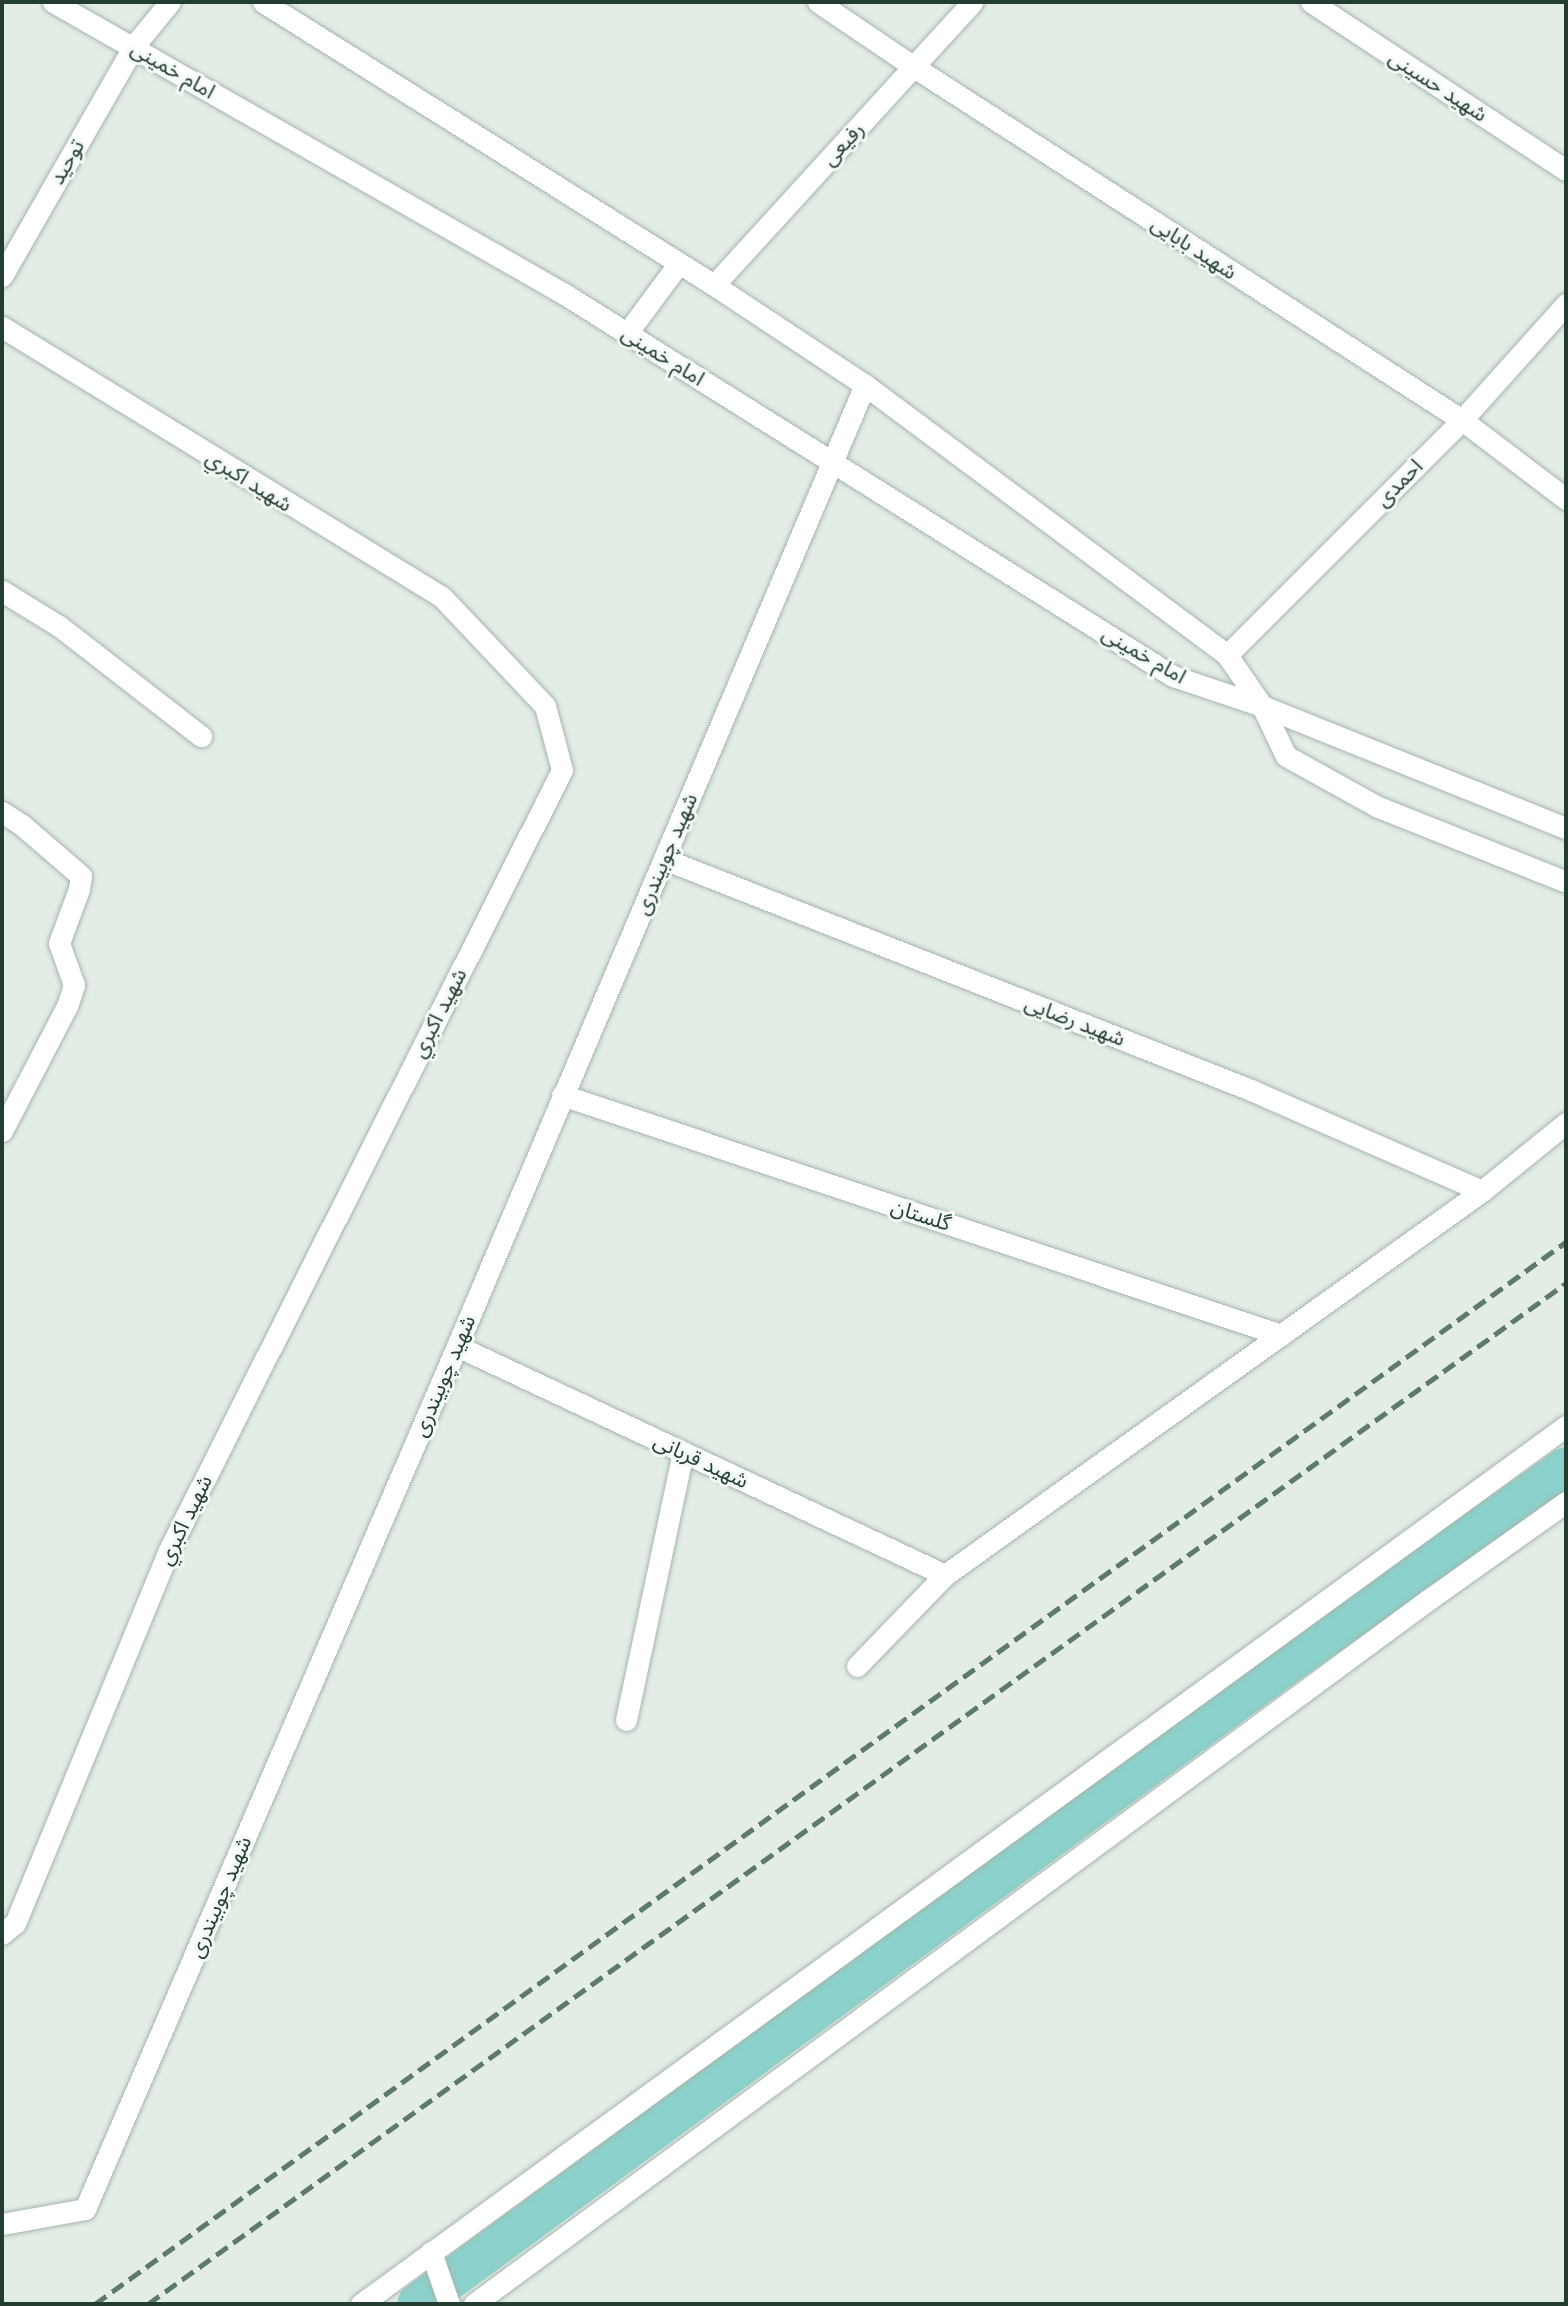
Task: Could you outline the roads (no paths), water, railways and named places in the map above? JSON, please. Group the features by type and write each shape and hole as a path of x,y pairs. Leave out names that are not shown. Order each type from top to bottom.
{"street":[{"name":"امام خمینی","path":"53,2 566,295 1172,676 1262,706"},
{"name":"توحید","path":"2,276 133,47 170,2"},
{"name":"امام خمینی","path":"263,2 679,262 864,385 1227,655 1262,706"},
{"name":"شهید بابایی","path":"818,2 914,67 1462,420 1566,499"},
{"name":"رفیعی","path":"714,285 972,2"},
{"name":"شهید حسینی","path":"1311,2 1566,170"},
{"path":"627,333 679,262"},
{"name":"احمدی","path":"1227,655 1462,420 1566,304"},
{"name":"شهيد اکبري","path":"2,327 442,597 545,706 562,770 169,1549 8,1928"},
{"name":"شهید چوبیندری","path":"2,2224 85,2209 457,1346 864,385"},
{"path":"2,591 59,626 201,736"},
{"path":"1262,706 1566,828"},
{"path":"1262,706 1286,756 1378,807 1566,882"},
{"path":"2,812 72,866 81,876 79,889 59,943 74,985 67,1006 2,1131"},
{"name":"شهید رضایی","path":"664,859 1251,1090 1482,1191"},
{"name":"گلستان","path":"562,1096 1281,1335"},
{"path":"857,1666 945,1575 1482,1191 1566,1123"},
{"name":"شهید قربانی","path":"457,1346 945,1575"},
{"path":"361,2304 1566,1426"},
{"path":"626,1720 683,1452"},
{"path":"474,2304 1428,1600 1566,1502"},
{"path":"431,2254 449,2304"}],"waterway":[{"path":"417,2304 1290,1662 1566,1467"}],"railway":[{"path":"95,2304 1566,1242"},
{"path":"148,2304 1566,1283"}]}
